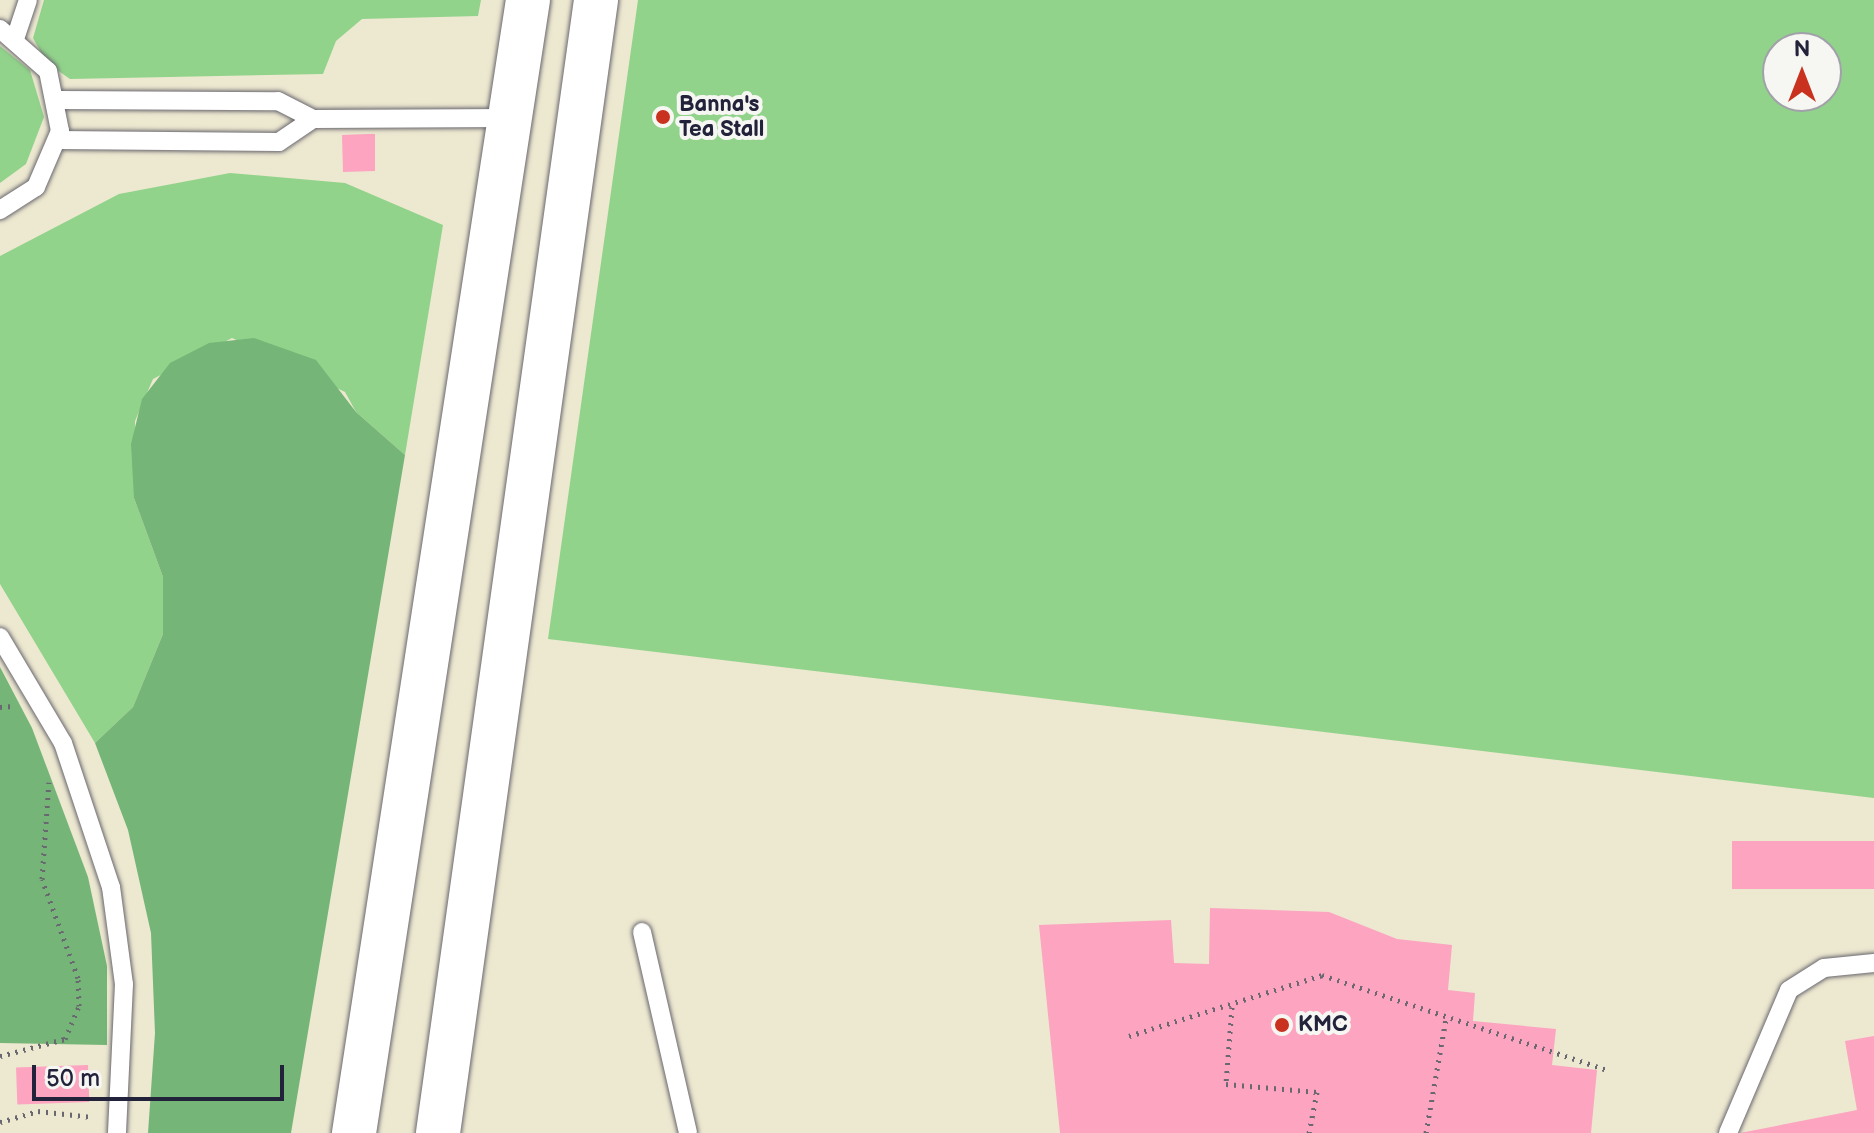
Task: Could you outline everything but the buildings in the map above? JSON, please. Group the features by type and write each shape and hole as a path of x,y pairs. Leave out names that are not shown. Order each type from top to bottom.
{"street":[{"path":"354,1133 528,0"},
{"path":"438,1133 576,122 596,0"},
{"path":"511,118 576,122"}],"lane":[{"path":"0,210 36,187 58,140 59,100 48,71 8,34 28,0"},
{"path":"59,100 278,101 313,119 511,118"},
{"path":"58,140 279,142 313,119"},
{"path":"0,637 63,743 99,838 120,937 125,1032 118,1131"},
{"path":"642,932 688,1133"},
{"path":"1728,1133 1789,990 1824,968 1874,963"}],"path":[{"path":"0,1056 65,1039 79,1006 41,857 42,813 63,743"},
{"path":"1129,1036 1232,1007 1322,975 1608,1070"},
{"path":"1232,1007 1226,1084 1317,1092 1309,1133"},
{"path":"1426,1133 1446,1018"},
{"path":"0,1122 59,1110 118,1131"}],"green space":[{"path":"44,0 481,0 478,16 362,19 336,41 323,74 70,79 47,63 33,38"},
{"path":"638,0 1874,0 1874,798 548,639"},
{"path":"0,46 30,70 44,117 26,164 0,183"},
{"path":"230,173 345,183 443,225 405,455 356,412 345,392 232,338 153,379 135,421 134,498 163,577 163,634 133,707 95,743 0,584 0,256 119,194"},
{"path":"254,338 316,360 356,412 405,455 291,1133 148,1133 155,1033 151,933 128,830 95,743 133,707 163,634 163,577 134,498 131,444 142,399 170,363 209,343"},
{"path":"0,667 32,728 88,877 107,966 107,1045 0,1043"}],"place":[{"name":"Banna's Tea Stall","path":"663,117"},
{"name":"KMC","path":"1282,1025"}]}
